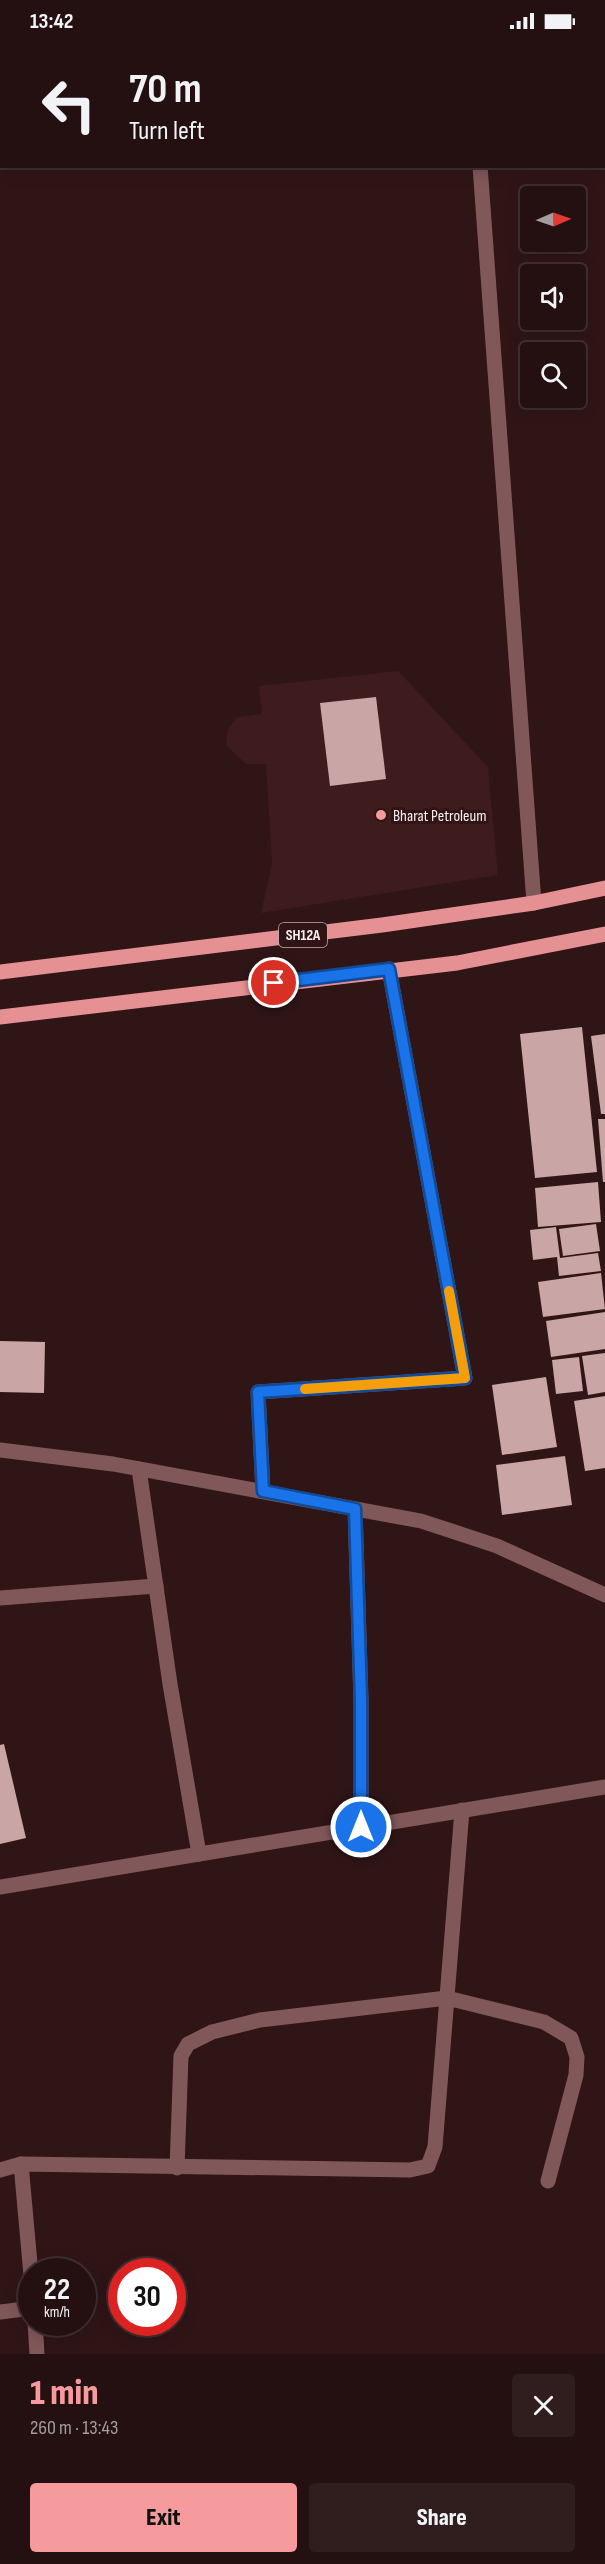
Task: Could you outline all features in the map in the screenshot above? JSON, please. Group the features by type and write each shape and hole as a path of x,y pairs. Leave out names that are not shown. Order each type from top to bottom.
{"main road":[{"name":"SH12A","path":"0,972 162,954 534,903 605,888"},
{"path":"0,1017 389,969 457,963 605,934"},
{"path":"0,1023 20,1015"}],"street":[{"path":"480,168 534,903"},
{"path":"263,1491 258,1392 465,1378 389,969"},
{"path":"0,1450 139,1469 421,1521 497,1546 605,1595"},
{"path":"139,1469 170,1684 199,1854"},
{"path":"355,1509 361,1700 361,1827"},
{"path":"0,1598 156,1586"},
{"path":"0,1887 605,1787"},
{"path":"0,2170 21,2164 410,2170 428,2166 435,2147 462,1810"},
{"path":"177,2168 178,2079 181,2056 188,2044 212,2032 260,2020 447,1998 544,2022 571,2038 577,2056 576,2074 548,2181"},
{"path":"21,2164 29,2258"},
{"path":"0,2312 18,2310"},
{"path":"36,2336 38,2354"}],"shaded area":[{"name":"Bharat Petroleum","path":"398,671 488,767 498,875 261,913 272,864 266,764 246,764 226,745 228,729 237,717 262,714 259,686"}],"building":[{"path":"376,697 386,779 330,786 320,703"},
{"path":"582,1027 597,1172 535,1178 520,1034"},
{"path":"605,1034 605,1114 601,1114 591,1036"},
{"path":"598,1119 605,1119 605,1182 603,1182"},
{"path":"598,1182 601,1222 538,1227 535,1188"},
{"path":"596,1224 600,1251 563,1256 559,1229"},
{"path":"556,1227 560,1258 598,1253 601,1271 559,1276 557,1257 533,1260 530,1230"},
{"path":"601,1273 605,1309 543,1317 538,1282"},
{"path":"605,1312 605,1349 551,1357 546,1321"},
{"path":"0,1341 45,1342 44,1393 0,1392"},
{"path":"605,1353 605,1392 588,1395 582,1356"},
{"path":"579,1357 583,1391 556,1394 552,1360"},
{"path":"546,1377 557,1447 502,1455 492,1385"},
{"path":"605,1396 605,1468 585,1471 574,1401"},
{"path":"565,1456 572,1505 502,1515 496,1465"},
{"path":"4,1744 26,1838 0,1844 0,1745"}],"slow traffic":[{"path":"305,1389 465,1378 449,1291"}],"place":[{"name":"Bharat Petroleum","path":"381,815"}],"route":[{"path":"274,983 389,969 465,1378 258,1392 263,1491 355,1509 361,1700 361,1827"}]}
